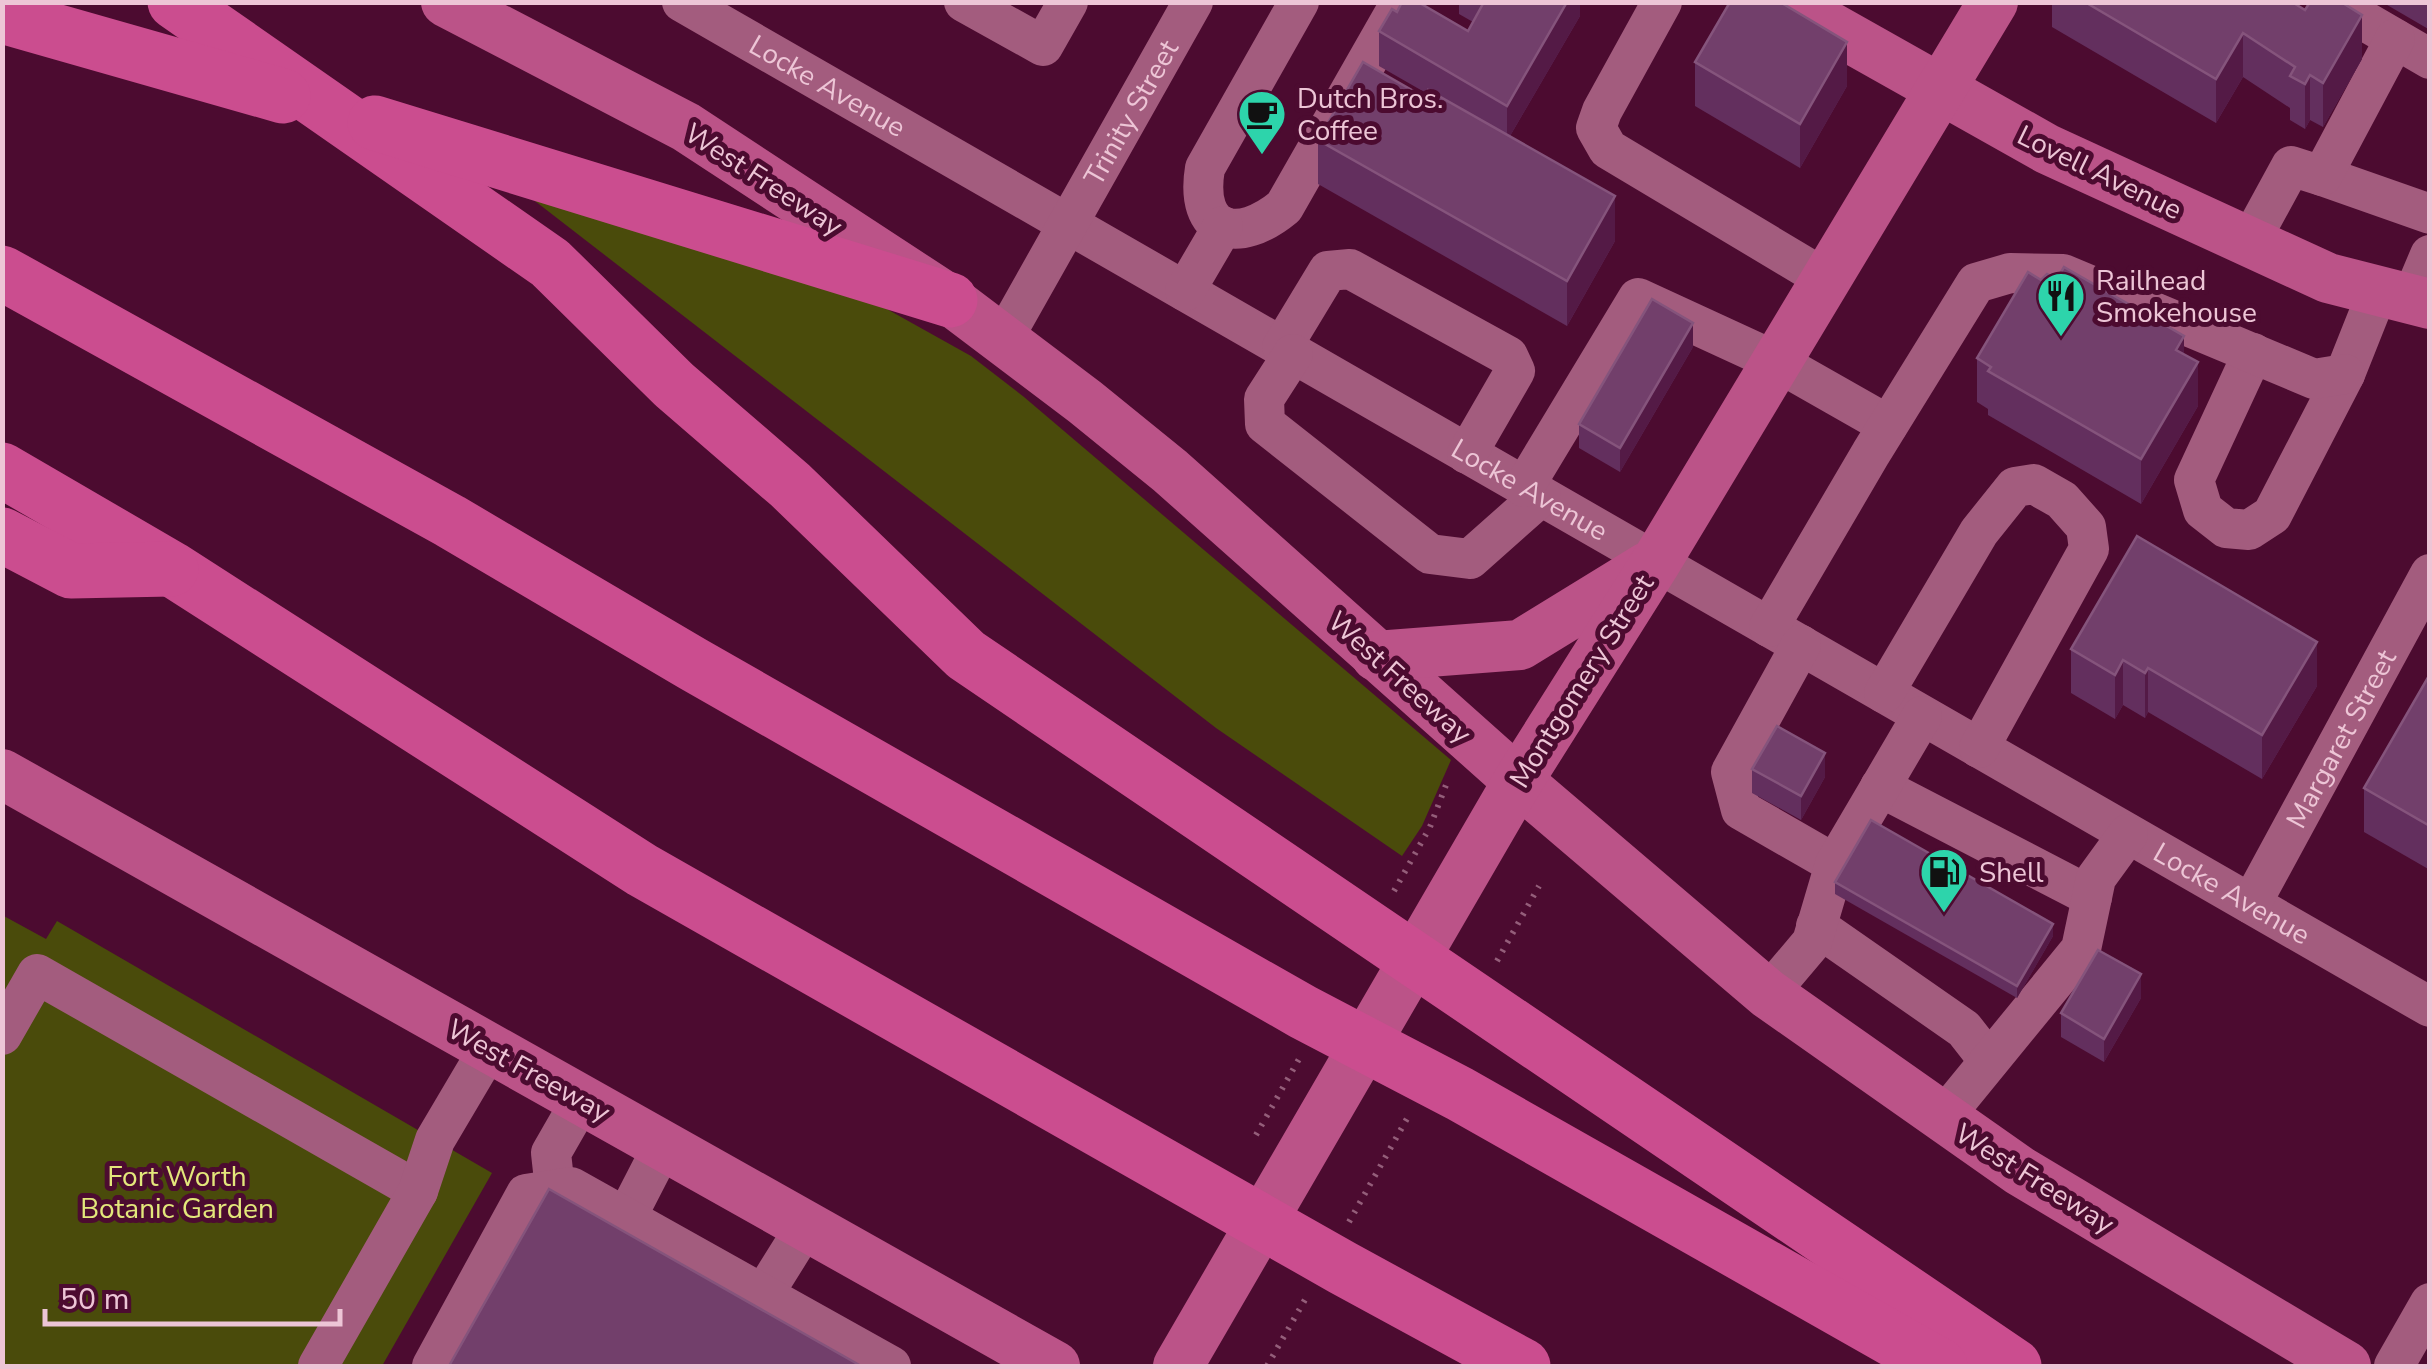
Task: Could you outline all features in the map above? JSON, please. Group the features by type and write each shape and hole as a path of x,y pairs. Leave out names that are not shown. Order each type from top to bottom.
{"highway":[{"path":"175,2 550,263 674,386 790,485 966,655 2014,1366"},
{"path":"2,16 114,45 522,167 950,300"},
{"path":"2,273 450,521 727,684 1286,1002 1460,1094 1940,1366"},
{"path":"2,470 172,569 642,870 1523,1366"},
{"path":"2,535 71,571 172,569"}],"main road":[{"name":"West Freeway","path":"446,2 686,128 950,300 1170,472 1518,781 1768,994 2020,1171 2346,1366"},
{"name":"Montgomery Street","path":"1182,1359 1518,781 1656,562 1994,2"},
{"name":"Lovell Avenue","path":"1815,10 1942,90 2048,149 2249,243 2328,278 2412,287"},
{"path":"1376,656 1520,644 1656,562"},
{"name":"West Freeway","path":"2,774 1055,1366"}],"street":[{"name":"Locke Avenue","path":"682,2 2430,1007"},
{"path":"964,2 1043,46 1068,2"},
{"path":"1300,2 1205,168 1201,193 1208,214 1222,226 1244,231 1266,222 1284,207 1401,2"},
{"path":"1662,2 1602,111 1596,128 1608,149 1827,280"},
{"path":"2332,2 2430,58"},
{"name":"Trinity Street","path":"1002,338 1190,4"},
{"path":"2322,176 2395,38"},
{"path":"2249,243 2291,166 2430,214"},
{"path":"1185,291 1222,226"},
{"path":"1467,454 1515,370 1508,356 1350,269 1328,271 1264,398 1265,424 1430,554 1470,559 1533,492 1638,298 1777,362 1888,426"},
{"path":"1834,864 1740,810 1730,772 1785,636 1888,426 1976,283 2010,273 2063,274 2314,379 2346,374"},
{"path":"2253,354 2194,480 2202,510 2226,528 2249,530 2272,515 2346,374 2412,287"},
{"path":"1884,693 1979,532 2015,487 2034,484 2062,500 2086,526 2089,550 1980,748"},
{"name":"Margaret Street","path":"2251,904 2430,574"},
{"path":"1768,994 1812,942 1834,864 1922,716"},
{"path":"1880,787 2092,897"},
{"path":"1942,1118 2081,949 2096,878 2128,834"},
{"path":"1816,926 1964,1029 1989,1060"},
{"path":"8,1013 38,974 418,1191"},
{"path":"318,1366 418,1191 436,1140 490,1047"},
{"path":"556,1190 551,1153 582,1099"},
{"path":"626,1218 664,1146"},
{"path":"432,1366 526,1194 571,1187 891,1366"},
{"path":"763,1295 806,1226"},
{"path":"2394,1366 2430,1303"}],"path":[{"path":"1391,896 1430,827 1446,785"},
{"path":"1490,974 1539,886"},
{"path":"1254,1139 1303,1052"},
{"path":"1344,1230 1412,1110"},
{"path":"1267,1366 1315,1281"}],"green space":[{"path":"522,191 885,308 971,356 1451,760 1422,826 1402,856 1216,728"},
{"name":"Fort Worth Botanic Garden","path":"2,915 46,939 57,921 492,1173 382,1366 3,1366"}],"building":[{"path":"1402,2 1418,2 1468,31 1484,2 1567,2 1507,106 1379,31 1392,9 1397,12"},
{"path":"1730,2 1780,2 1847,42 1800,124 1695,62"},
{"path":"2085,2 2292,2 2305,10 2310,2 2341,2 2362,15 2323,83 2310,75 2305,84 2290,76 2295,67 2243,33 2216,79"},
{"path":"1363,62 1424,97 1428,90 1615,196 1567,281 1318,140"},
{"path":"2064,267 2184,336 2176,350 2198,362 2141,459 1988,371 1991,367 1977,358 2028,272 2041,280 2047,274 2057,279"},
{"path":"1652,299 1693,323 1620,448 1579,424"},
{"path":"2137,536 2317,642 2262,735 2148,668 2145,673 2123,660 2115,675 2071,649"},
{"path":"2430,674 2430,826 2364,788"},
{"path":"1777,726 1825,753 1801,796 1752,769"},
{"name":"Shell","path":"1871,820 2053,924 2017,986 1835,882"},
{"path":"2098,950 2141,974 2104,1039 2061,1013"},
{"path":"549,1189 861,1366 449,1366"}],"place":[{"name":"Dutch Bros. Coffee","path":"1262,156"},
{"name":"Railhead Smokehouse","path":"2061,338"},
{"name":"Shell","path":"1944,914"}]}
